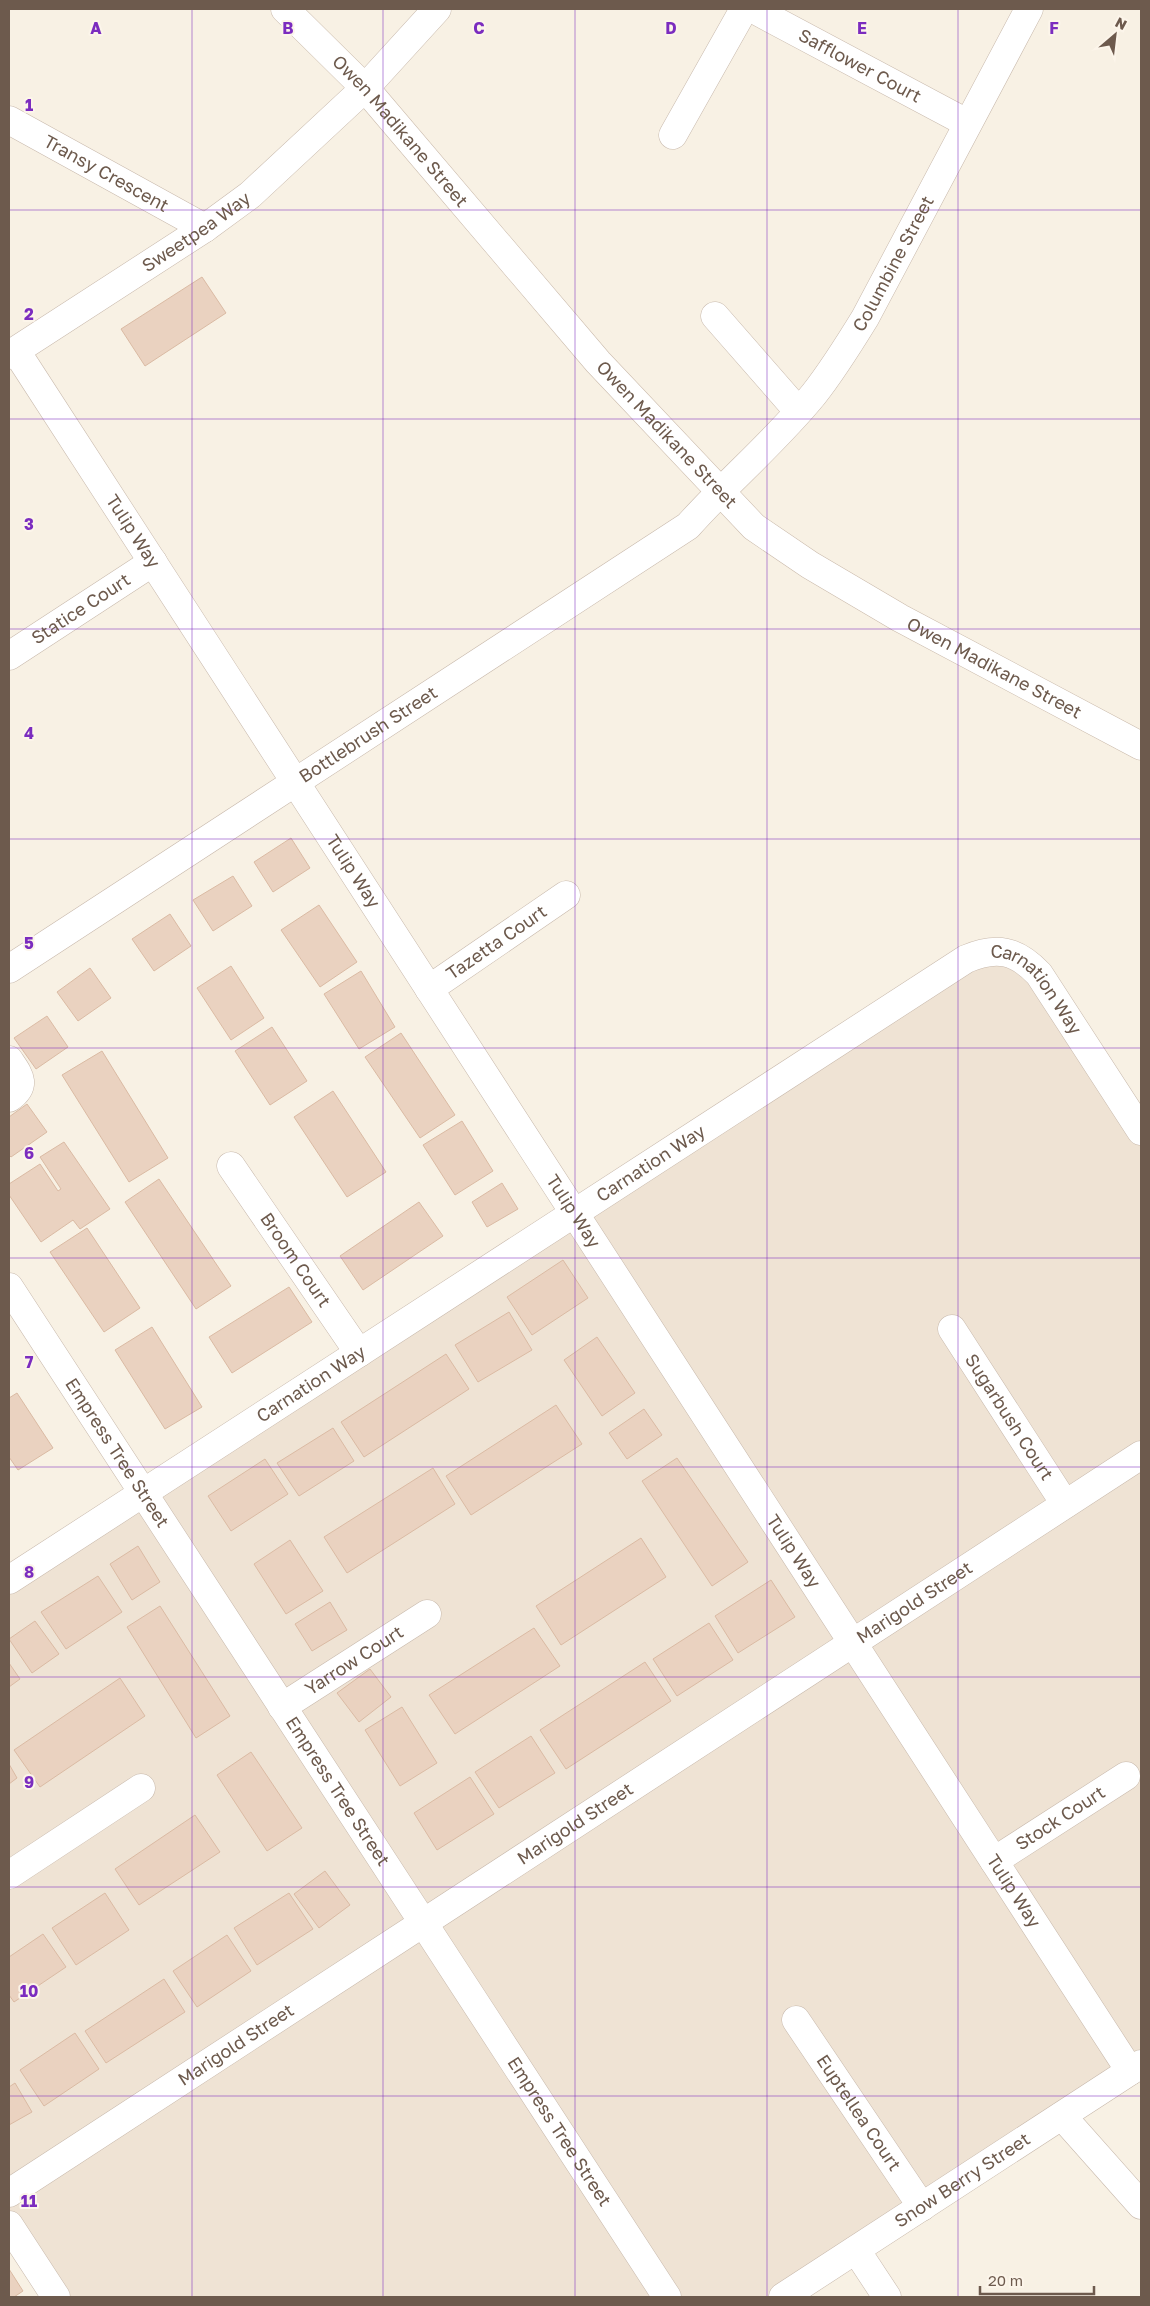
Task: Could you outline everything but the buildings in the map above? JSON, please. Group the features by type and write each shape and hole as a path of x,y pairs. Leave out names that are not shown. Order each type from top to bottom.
{"street":[{"name":"Owen Madikane Street","path":"285,9 365,88 598,362 754,526 810,565 900,618 1141,746"},
{"name":"Sweetpea Way","path":"12,353 205,228 250,195 365,88 437,9"},
{"path":"674,135 744,9"},
{"name":"Safflower Court","path":"752,9 967,124"},
{"name":"Columbine Street","path":"719,491 798,411 839,360 865,318 1030,9"},
{"name":"Transy Crescent","path":"9,120 205,228"},
{"path":"714,316 798,411"},
{"name":"Tulip Way","path":"12,353 153,562 994,1861 1136,2068"},
{"name":"Bottlebrush Street","path":"9,969 688,526 719,491"},
{"name":"Statice Court","path":"9,656 153,562"},
{"name":"Tazetta Court","path":"429,989 566,895"},
{"name":"Carnation Way","path":"9,1580 966,959 982,952 998,951 1014,954 1028,962 1039,974 1141,1131"},
{"path":"9,1060 20,1076 20,1084 18,1090 9,1098"},
{"name":"Broom Court","path":"231,1166 359,1353"},
{"name":"Empress Tree Street","path":"9,1287 667,2297"},
{"name":"Sugarbush Court","path":"952,1329 1065,1504"},
{"name":"Marigold Street","path":"9,2193 1141,1455"},
{"name":"Yarrow Court","path":"282,1707 427,1614"},
{"name":"Stock Court","path":"994,1861 1126,1776"},
{"path":"9,1876 141,1788"},
{"name":"Euptellea Court","path":"796,2020 922,2207"},
{"name":"Snow Berry Street","path":"783,2297 1136,2068"},
{"path":"1062,2116 1141,2205"},
{"path":"9,2225 56,2297"},
{"path":"856,2250 887,2297"}],"shaded area":[{"path":"1004,950 1141,1128 1141,2068 788,2297 54,2297 9,2228 9,1578"}]}
